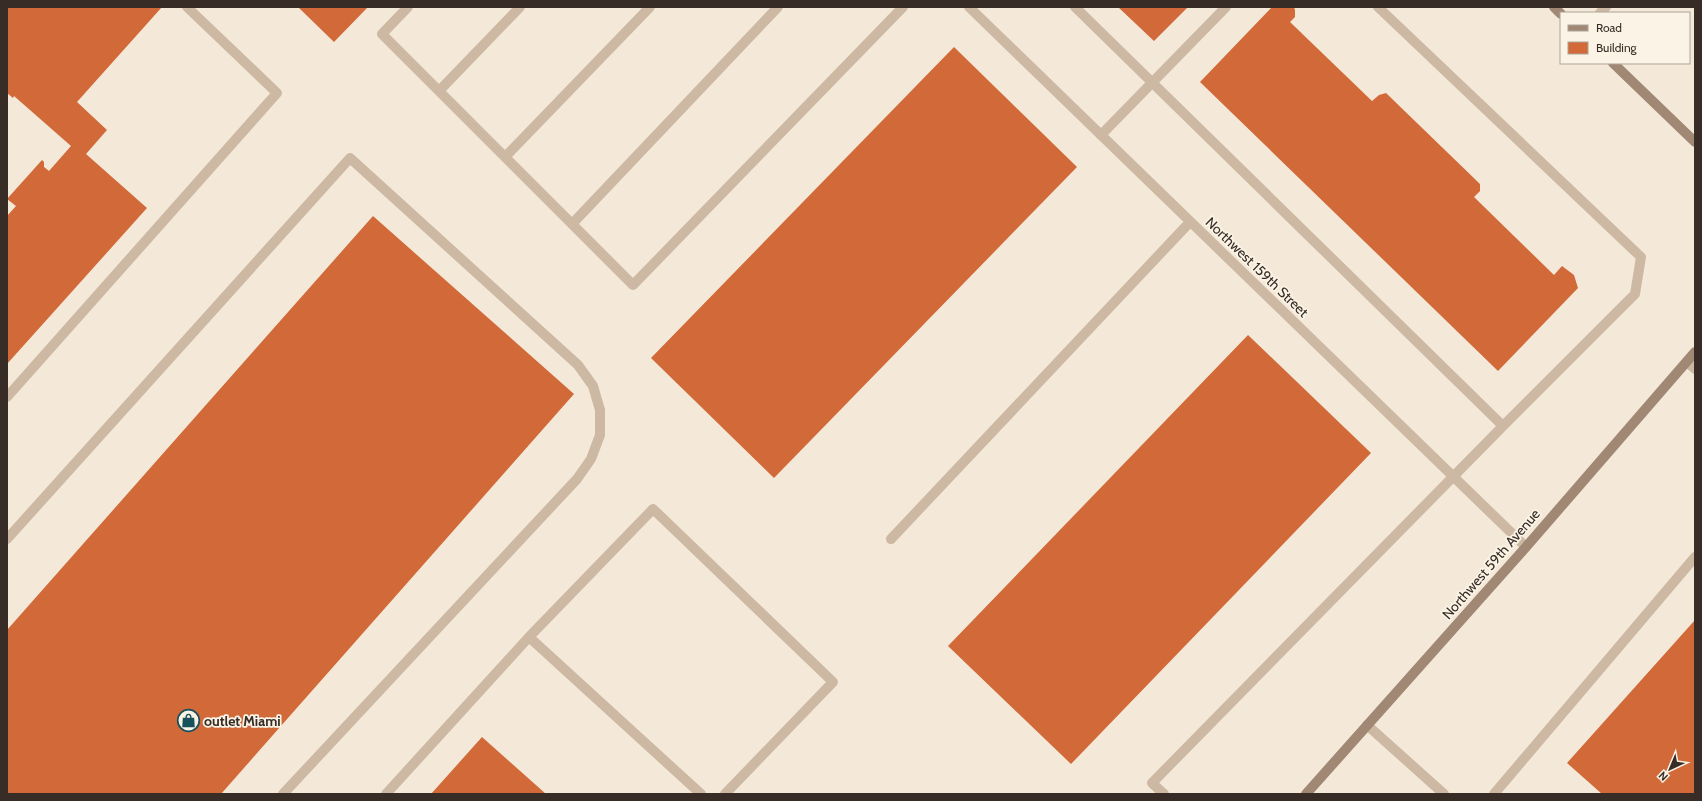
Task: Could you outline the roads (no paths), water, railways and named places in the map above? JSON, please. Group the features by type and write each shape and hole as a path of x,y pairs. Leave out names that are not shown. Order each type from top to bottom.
{"street":[{"path":"7,397 277,93 187,7"},
{"path":"408,7 382,34 633,285 903,7"},
{"path":"439,91 520,7"},
{"path":"505,157 650,7"},
{"path":"572,224 778,7"},
{"name":"Northwest 159th Street","path":"969,7 1526,547"},
{"path":"1075,7 1503,426"},
{"path":"1101,135 1226,7"},
{"path":"1164,794 1152,783 1453,476 1635,294 1641,258 1378,7"},
{"path":"1614,64 1695,142"},
{"path":"7,539 350,158 578,365 593,386 600,410 600,435 592,459 577,479 283,794"},
{"path":"891,539 1190,222"},
{"name":"Northwest 59th Avenue","path":"1306,794 1526,547 1695,352"},
{"path":"1687,362 1695,369"},
{"path":"386,794 529,637 653,509 833,682 725,794"},
{"path":"1494,794 1695,557"},
{"path":"529,637 701,794"},
{"path":"1368,725 1444,794"}],"place":[{"name":"outlet Miami","path":"188,721"}]}
